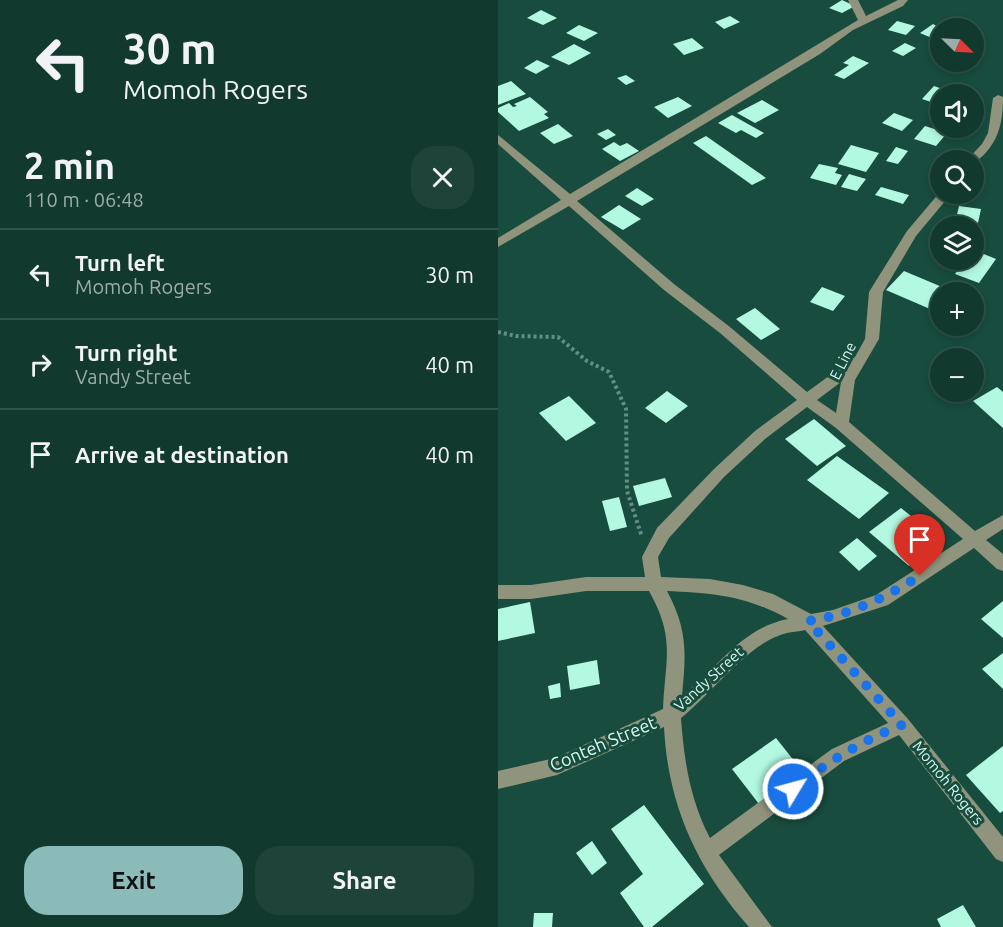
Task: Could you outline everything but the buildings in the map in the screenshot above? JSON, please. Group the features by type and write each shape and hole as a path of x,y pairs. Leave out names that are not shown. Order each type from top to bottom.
{"street":[{"path":"853,0 864,21"},
{"path":"498,243 864,21 900,4 903,0"},
{"path":"984,150 997,130 998,98"},
{"path":"498,138 567,200 792,389 841,424 977,539 1003,564"},
{"name":"E Line","path":"841,424 848,380 873,339 873,308 876,292 911,234 936,204"},
{"path":"762,927 733,896 705,853 681,789 673,749 672,714 677,661 676,633 654,584 650,557 663,533 719,473 760,435 860,360"},
{"name":"Vandy Street","path":"672,714 694,697 748,644 774,629 833,617 882,600 1003,521"},
{"name":"Momoh Rogers","path":"498,592 531,592 586,584 654,584 710,586 767,598 808,621 902,725 1003,852"},
{"name":"Conteh Street","path":"498,780 557,766 672,714"},
{"path":"705,853 838,755 873,736 902,725"}],"path":[{"path":"498,332 516,336 558,337 587,361 609,372 626,409 627,491 650,557"}],"route":[{"path":"793,789 838,755 873,736 902,725 808,621 833,617 882,600 920,576"}]}
